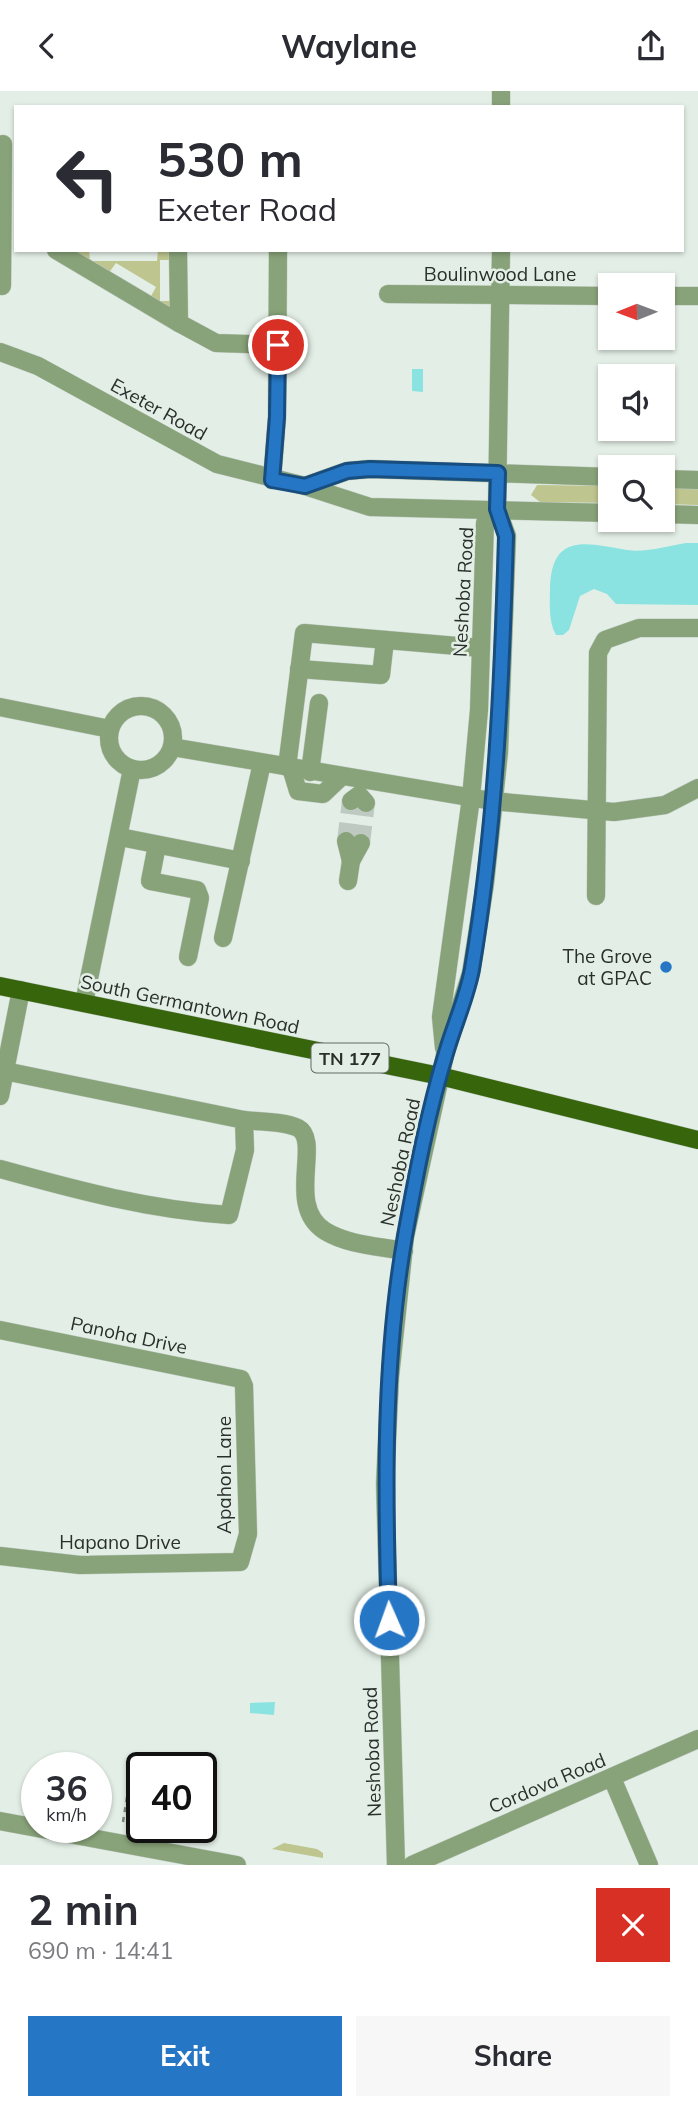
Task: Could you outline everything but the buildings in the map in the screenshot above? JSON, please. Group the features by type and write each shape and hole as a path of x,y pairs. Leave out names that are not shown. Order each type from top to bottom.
{"main road":[{"name":"South Germantown Road","path":"0,986 440,1076 698,1140"}],"street":[{"path":"2,286 9,240 6,144"},
{"path":"59,252 216,343 278,345"},
{"path":"178,252 179,323"},
{"path":"272,480 277,417 278,252"},
{"name":"Neshoba Road","path":"396,1865 385,1484 390,1377 404,1251 445,1055 471,973 485,884 499,752 506,536 497,509 501,252"},
{"name":"Boulinwood Lane","path":"388,294 598,296"},
{"path":"676,296 698,296"},
{"name":"Exeter Road","path":"0,352 38,366 217,464 272,480 305,486 370,507 598,513"},
{"name":"Exeter Road","path":"305,486 347,471 370,469 598,477"},
{"path":"675,479 698,480"},
{"name":"Neshoba Road","path":"445,1055 441,1017 471,798 481,648 485,523 497,509"},
{"path":"675,515 698,515"},
{"path":"596,896 598,653 604,640 639,628 698,628"},
{"path":"341,777 323,794 298,791 289,768 304,633 481,648"},
{"path":"299,669 381,675 385,640"},
{"path":"310,772 319,703"},
{"path":"137,706 146,706 165,716 171,726 172,747 161,764 142,771 132,769 123,765 111,749 110,729 120,713 137,706"},
{"path":"0,707 110,729"},
{"path":"172,747 341,777 360,795 471,798 628,811 665,805 698,788"},
{"path":"223,938 262,763"},
{"path":"84,1003 132,769"},
{"path":"120,837 240,861"},
{"path":"348,881 353,842"},
{"path":"157,845 150,881 197,890 200,898 188,957"},
{"path":"0,1096 2,1070 21,990"},
{"path":"2,1070 244,1120 297,1127 305,1135 308,1146 303,1185 306,1203 323,1230 349,1241 404,1251"},
{"path":"0,1169 104,1198 187,1212 229,1215 245,1150 244,1120"},
{"name":"Panoha Drive","path":"0,1330 241,1379 244,1386"},
{"name":"Apahon Lane","path":"240,1562 248,1534 244,1386"},
{"name":"Hapano Drive","path":"0,1556 80,1565 240,1562"},
{"name":"Cordova Road","path":"411,1865 698,1739"},
{"path":"612,1778 649,1865"},
{"path":"0,1821 237,1865"}],"path":[{"path":"123,1822 126,1804"}],"green space":[{"path":"89,252 90,261 157,261 158,252 173,252 172,260 160,260 160,301 171,301 171,308 150,298 156,287 116,263 108,274 74,253"},
{"path":"537,485 598,486 598,503 540,502 531,495"},
{"path":"675,487 698,488 698,505 675,504"},
{"path":"284,1843 317,1849 323,1853 323,1858 272,1849"}],"water":[{"path":"412,369 423,369 423,392 412,391"},
{"path":"698,543 698,605 616,604 607,594 594,589 580,596 569,630 563,635 556,635 551,618 550,587 552,569 557,557 565,549 586,544 641,551"},
{"path":"275,1702 274,1715 250,1713 250,1703"}],"tunnel":[{"path":"346,841 351,801"},
{"path":"361,843 366,803"}],"place":[{"name":"The Grove at GPAC","path":"666,967"}],"route":[{"path":"278,345 277,417 272,480 305,486 347,471 370,469 498,473 497,509 506,536 499,752 485,884 471,973 445,1055 405,1237 397,1310 390,1377 385,1484 389,1620"}]}
